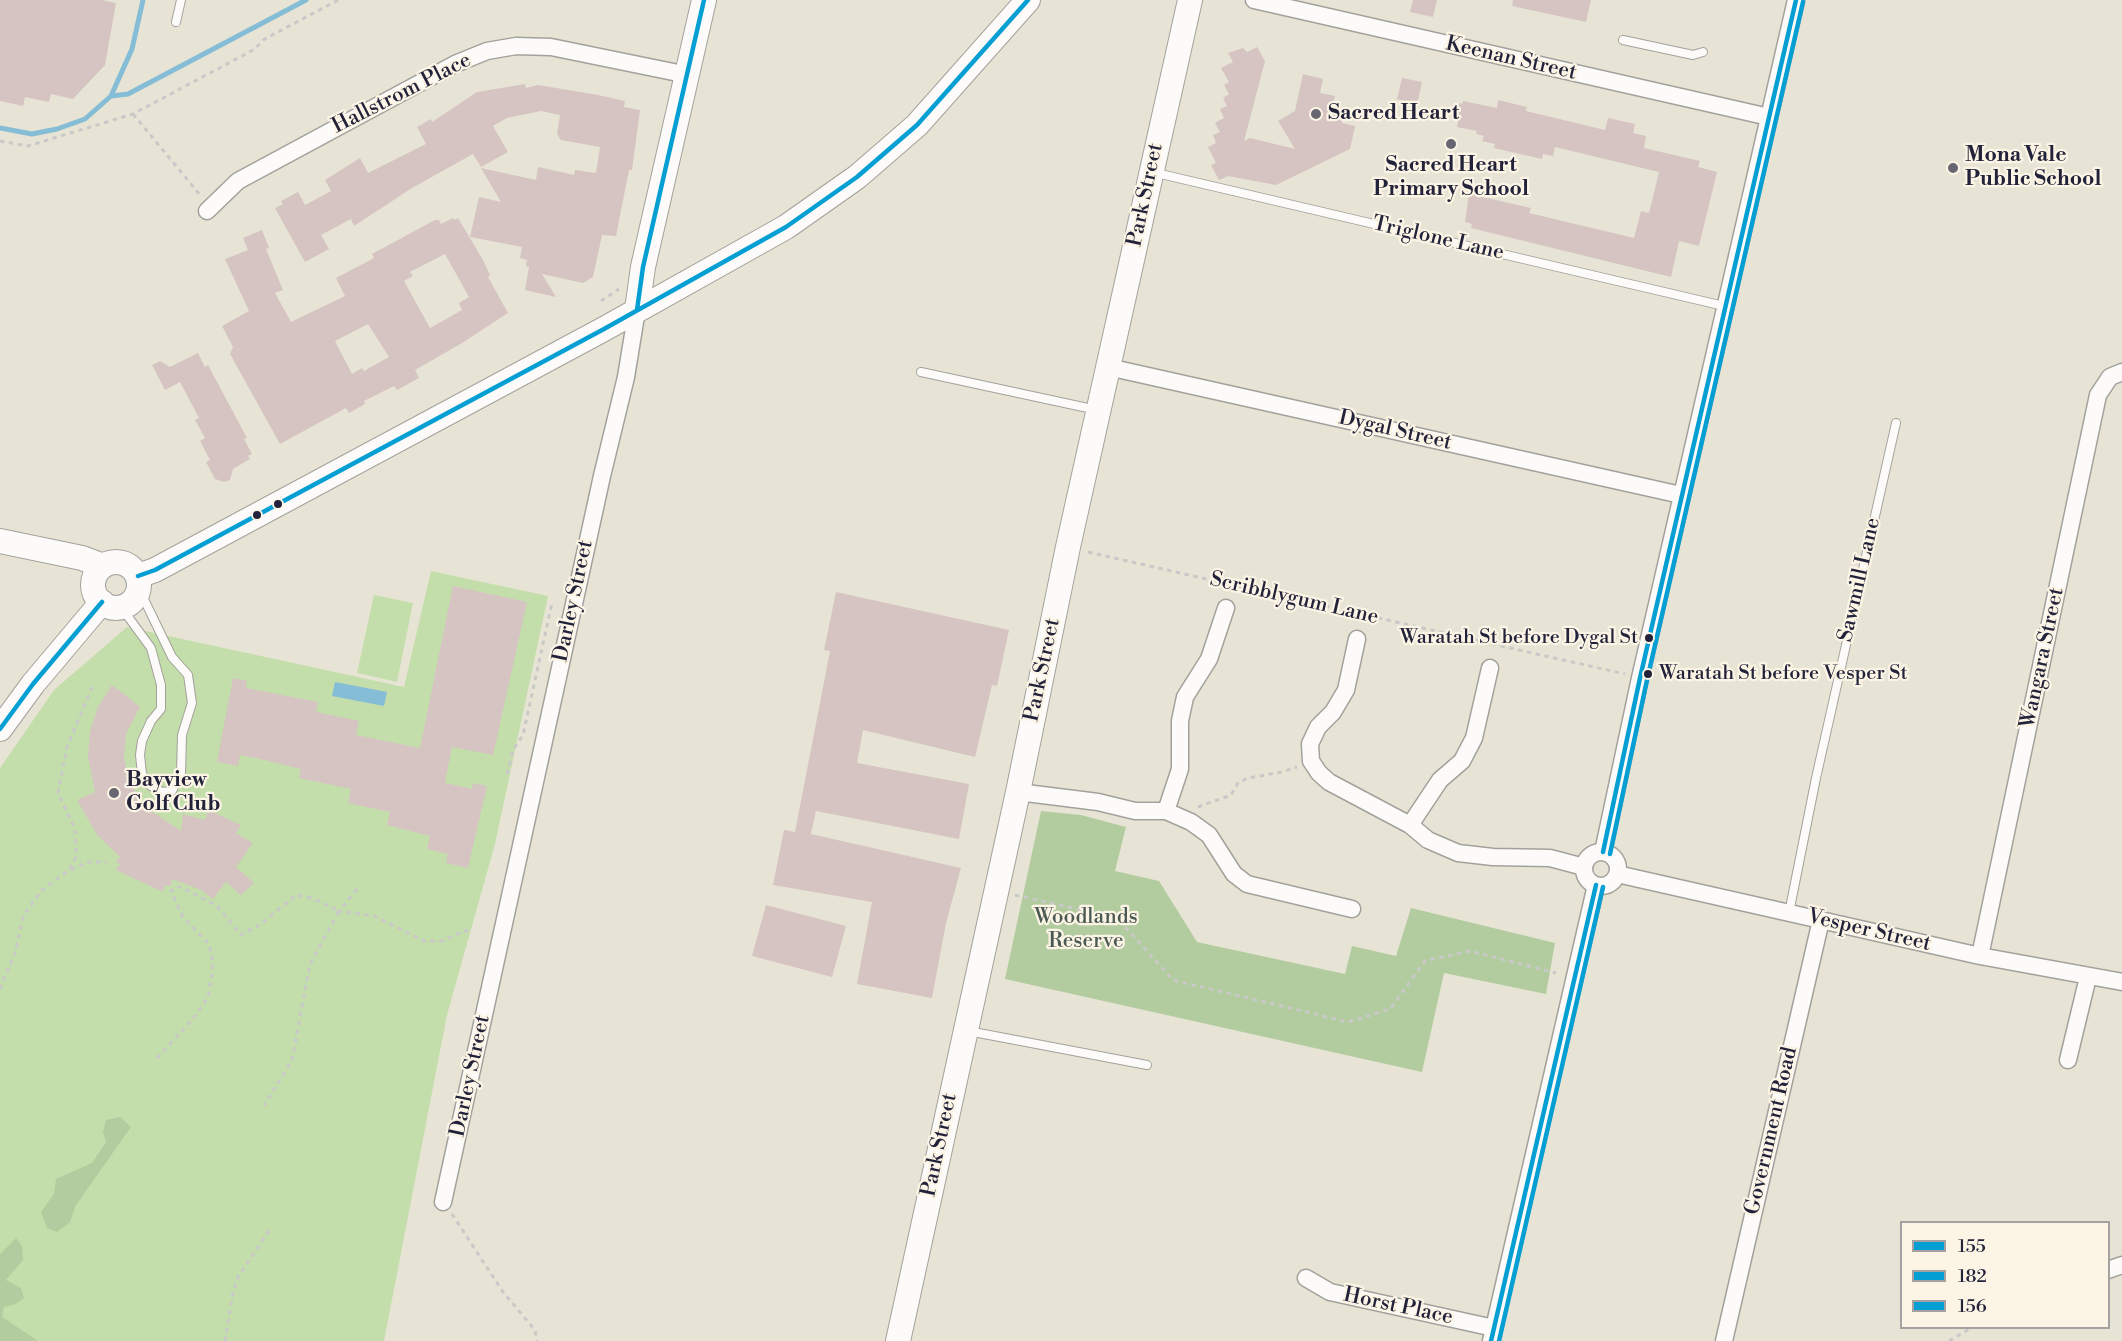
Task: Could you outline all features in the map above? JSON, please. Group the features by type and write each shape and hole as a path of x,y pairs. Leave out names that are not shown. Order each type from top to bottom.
{"main road":[{"name":"Darley Street","path":"637,310 643,267 704,0"},
{"path":"138,582 175,559 786,227 856,177 917,124 1028,0"},
{"name":"Park Street","path":"898,1341 964,1030 1018,792 1068,547 1190,0"},
{"path":"0,541 82,558 103,566"},
{"path":"0,729 33,684 111,605 136,597 138,582 131,568 122,563 112,562 103,566 96,574 93,584 95,594 111,605"}],"street":[{"name":"Keenan Street","path":"1254,0 1769,117"},
{"path":"1603,852 1681,495 1796,0"},
{"name":"Hallstrom Place","path":"207,212 238,181 455,64 487,51 516,46 551,47 688,75"},
{"name":"Darley Street","path":"443,1202 602,476 626,377 637,310"},
{"name":"Dygal Street","path":"1108,368 1681,495"},
{"name":"Wangara Street","path":"1980,956 2098,395 2110,377 2122,372"},
{"path":"1166,811 1180,769 1180,721 1185,697 1209,659 1226,608"},
{"path":"1357,639 1346,690 1333,712 1318,727 1310,744 1311,761 1329,782 1410,825 1428,840 1458,853 1493,857 1550,858 1584,867"},
{"path":"1410,825 1440,780 1462,761 1474,738 1490,668"},
{"path":"1018,792 1098,802 1135,811 1166,811 1191,822 1209,835 1234,874 1247,884 1352,909"},
{"path":"1603,852 1614,857 1617,874 1611,882 1596,885 1588,880 1584,867 1588,857 1603,852"},
{"name":"Vesper Street","path":"1617,874 1980,956 2122,982"},
{"path":"1492,1334 1596,885"},
{"name":"Government Road","path":"1724,1341 1821,920"},
{"path":"2068,1060 2088,977"},
{"name":"Horst Place","path":"1306,1278 1330,1292 1492,1334"}],"lane":[{"path":"176,22 181,0"},
{"path":"1623,40 1693,56 1703,52"},
{"name":"Triglone Lane","path":"1151,172 1724,306"},
{"path":"921,372 1099,410"},
{"name":"Sawmill Lane","path":"1789,913 1816,778 1896,423"},
{"path":"111,605 151,648 161,685 160,709 151,720 142,741 140,755 142,774 151,786 162,792 172,791 181,773 182,735 192,703 188,675 172,657 138,582"},
{"path":"964,1030 1147,1065"}],"path":[{"path":"0,141 28,146 133,114 255,49 263,40 338,0"},
{"path":"133,114 199,190 207,212"},
{"path":"601,301 619,289"},
{"name":"Scribblygum Lane","path":"1068,547 1624,674"},
{"path":"507,774 513,750 523,735 552,603"},
{"path":"69,870 76,856 77,838 58,793 67,747 92,687"},
{"path":"1194,816 1198,807 1231,795 1238,783 1248,778 1282,772 1311,761"},
{"path":"0,989 15,953 23,916 42,890 69,870 87,862 107,862"},
{"path":"157,1058 193,1019 211,987 213,961 208,944 183,917 171,891 176,887 197,894 218,906 241,934 261,924 296,895 312,898 339,911 374,916 424,941 442,940 463,931 473,930"},
{"path":"264,1106 292,1060 310,964 339,911 357,889"},
{"path":"996,890 1117,918 1173,980 1251,1001 1348,1022 1390,1009 1425,961 1470,951 1556,973"},
{"path":"443,1202 503,1292 535,1330 537,1341"},
{"path":"225,1341 238,1277 270,1229"},
{"path":"1949,1341 1969,1329"}],"green space":[{"name":"Bayview Golf Club","path":"431,571 548,596 495,844 447,1015 384,1341 0,1341 0,768 54,690 127,627 404,687"},
{"path":"374,595 413,603 397,682 357,673"},
{"name":"Woodlands Reserve","path":"1041,811 1081,815 1126,827 1115,871 1159,881 1197,942 1345,974 1352,946 1396,956 1411,908 1555,943 1546,994 1444,973 1422,1072 1005,979"},
{"path":"120,1117 131,1127 76,1205 70,1222 57,1232 47,1228 41,1212 54,1194 56,1179 92,1163 106,1142 103,1132 106,1120"},
{"path":"16,1238 22,1246 23,1260 6,1280 21,1288 24,1298 16,1304 4,1307 2,1317 38,1341 0,1341 0,1254"}],"water":[{"path":"335,682 387,692 384,706 332,696"}],"building":[{"path":"0,0 102,0 116,3 105,65 73,99 51,94 49,102 25,97 23,106 0,101"},
{"path":"1413,0 1437,0 1433,17 1410,12"},
{"path":"1513,0 1591,0 1586,22 1512,6"},
{"name":"Sacred Heart","path":"1257,47 1265,61 1244,141 1250,138 1295,149 1278,121 1295,111 1303,74 1323,79 1320,93 1335,96 1332,108 1344,110 1342,123 1355,126 1350,149 1276,185 1228,176 1219,180 1211,165 1216,163 1208,147 1216,143 1213,135 1220,132 1215,123 1224,118 1220,109 1227,106 1223,98 1229,94 1224,85 1229,82 1221,68 1233,62 1228,53 1243,48 1247,52"},
{"path":"1402,78 1422,82 1417,104 1397,99"},
{"path":"525,84 526,88 538,85 625,101 624,107 640,110 632,170 629,170 616,236 602,235 593,277 583,283 542,274 556,297 525,290 529,267 526,266 527,260 520,258 522,247 470,237 479,197 501,202 481,168 536,180 538,167 574,175 575,170 596,173 600,147 561,140 557,134 560,115 541,111 507,118 493,126 508,152 481,167 473,154 412,188 354,226 351,219 321,235 329,249 305,262 275,208 283,204 281,201 298,192 305,205 331,191 325,180 360,158 368,173 426,144 417,127 431,119 432,122 477,92"},
{"path":"1498,100 1527,107 1526,111 1605,130 1608,118 1635,124 1633,133 1646,136 1644,148 1700,161 1698,167 1717,172 1699,246 1679,241 1671,277 1471,228 1472,224 1465,222 1469,194 1531,208 1529,213 1634,238 1641,211 1649,213 1659,172 1555,147 1553,156 1543,154 1542,159 1494,148 1495,144 1482,141 1484,136 1476,134 1477,131 1457,127 1458,121 1455,120 1459,103 1462,104 1463,101 1497,108"},
{"path":"458,218 483,260 490,275 488,277 508,313 415,370 419,378 397,390 394,386 364,401 365,404 349,413 346,408 280,444 230,354 233,347 222,326 249,311 225,259 248,250 243,238 262,230 269,248 266,249 283,290 275,293 291,322 345,296 336,278 374,258 372,254 435,220 439,220 441,224","holes":["445,254 469,297 459,303 462,310 430,328 404,281 413,276 410,272","368,324 389,357 364,371 362,368 352,374 335,341"]},
{"path":"198,353 205,367 208,365 247,438 244,439 252,454 248,456 250,459 233,469 230,480 224,482 215,479 206,462 210,460 200,441 205,438 195,420 199,418 180,382 165,390 152,365 160,361 170,367"},
{"path":"453,586 527,602 493,755 452,747 445,783 472,789 473,783 487,786 468,868 446,863 448,854 427,849 430,836 387,825 390,812 348,803 351,789 299,778 301,769 260,759 240,755 238,766 217,762 233,678 247,681 246,688 318,702 316,712 359,721 356,735 420,748"},
{"path":"836,592 1009,630 997,686 992,685 975,757 863,730 857,763 969,784 959,839 816,811 811,834 961,868 946,923 932,998 857,984 872,902 773,885 784,830 795,832 830,651 824,650"},
{"name":"Bayview Golf Club","path":"112,685 140,707 126,734 124,756 128,780 144,806 181,831 183,814 205,820 208,810 241,825 236,833 253,843 236,867 254,883 241,895 226,882 213,899 201,890 172,879 171,886 165,885 163,892 116,870 120,864 116,862 120,857 98,836 77,800 95,792 88,757 90,731 98,707"},
{"path":"766,905 846,926 832,977 752,956"}],"waterway":[{"path":"0,128 32,134 57,129 85,119 111,96 132,49 143,0"},
{"path":"111,96 128,94 306,0"}],"transit line":[{"name":"156","path":"637,310 643,267 704,0"},
{"name":"156","path":"138,576 155,570 604,329 786,227 857,177 917,125 1028,0"},
{"name":"155","path":"1603,852 1640,678 1796,0"},
{"name":"182","path":"1610,854 1647,680 1803,2"},
{"name":"156","path":"0,729 33,684 102,602"},
{"name":"155","path":"1491,1341 1596,885"},
{"name":"182","path":"1499,1341 1603,887"}],"place":[{"name":"Sacred Heart","path":"1316,114"},
{"name":"Sacred Heart Primary School","path":"1451,144"},
{"name":"Mona Vale Public School","path":"1953,168"},
{"name":"Waratah St before Dygal St","path":"1649,638"},
{"name":"Waratah St before Vesper St","path":"1648,674"},
{"name":"Bayview Golf Club","path":"114,793"}]}
